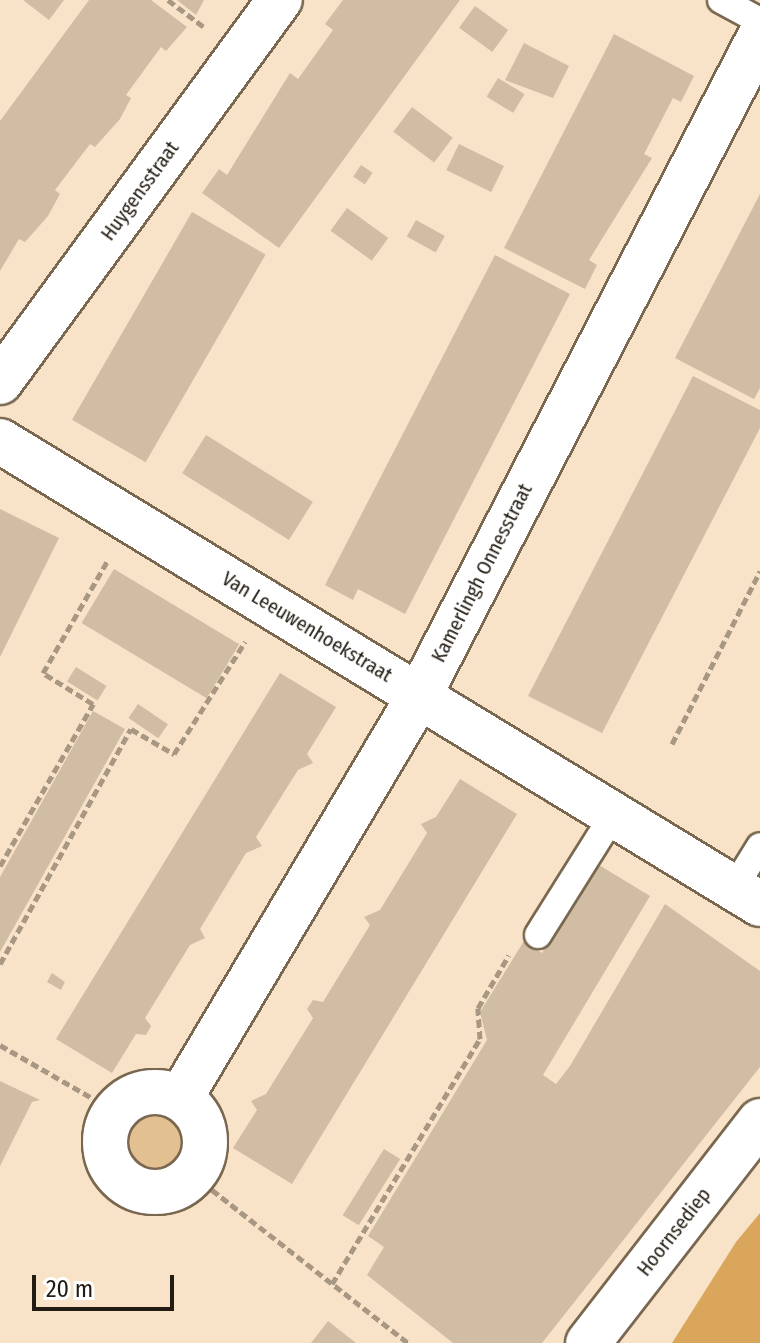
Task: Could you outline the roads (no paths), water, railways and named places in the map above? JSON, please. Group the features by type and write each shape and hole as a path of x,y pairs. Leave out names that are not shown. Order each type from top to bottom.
{"street":[{"name":"Huygensstraat","path":"0,382 280,0"},
{"name":"Kamerlingh Onnesstraat","path":"181,1097 420,694 760,36"},
{"name":"Van Leeuwenhoekstraat","path":"0,441 420,694 747,896"},
{"path":"145,1092 181,1097 194,1109 206,1143 193,1175 163,1191 130,1186 108,1160 104,1143 115,1111 145,1092"},
{"name":"Hoornsediep","path":"588,1343 760,1121"}],"lane":[{"path":"721,0 760,21"},
{"path":"538,935 614,814"},
{"path":"747,896 760,846"}]}
